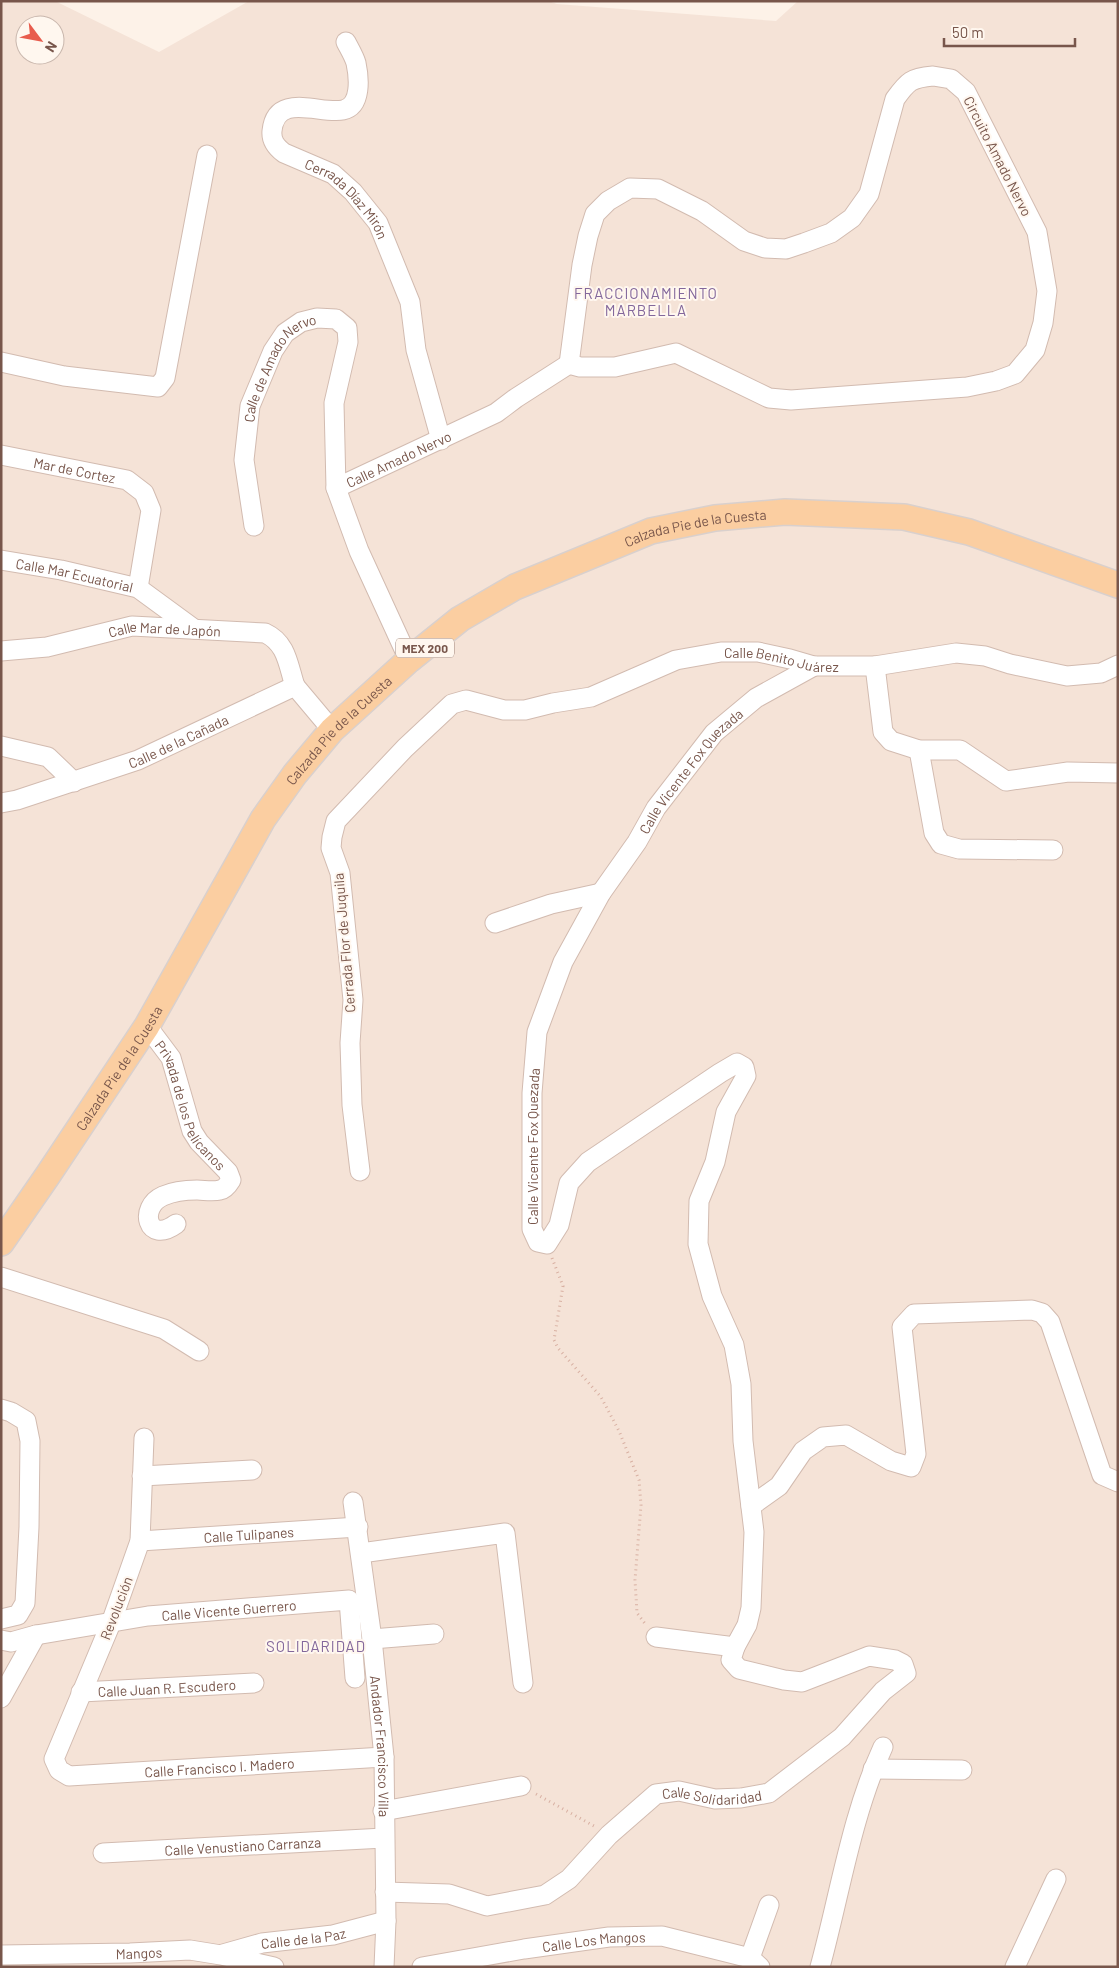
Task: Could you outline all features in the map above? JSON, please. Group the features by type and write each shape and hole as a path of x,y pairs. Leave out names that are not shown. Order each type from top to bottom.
{"main road":[{"name":"Calzada Pie de la Cuesta","path":"1,1243 48,1176 147,1026 263,819 295,774 332,730 409,660 460,619 515,587 651,531 715,518 785,512 904,517 969,532 1118,585"}],"street":[{"name":"Cerrada Díaz Mirón","path":"346,42 355,62 358,90 352,104 343,110 291,107 281,112 274,122 272,140 277,148 284,153 333,174 353,192 378,223 410,302 416,350 441,440"},
{"name":"Circuito Amado Nervo","path":"916,77 951,78 966,92 1037,232 1047,291 1043,323 1035,350 1015,374 996,381 966,387 791,400 769,398 676,353 615,367 580,367 569,364 582,265 588,236 596,214 608,201 630,188 658,189 702,211 744,241 765,248 786,249 831,234 852,218 869,194 895,99 905,86 916,77"},
{"path":"1,362 64,376 158,387 165,378 207,155"},
{"name":"Calle de Amado Nervo","path":"254,526 244,460 250,406 273,351 285,333 302,322 317,318 336,319 347,328 348,342 334,403 336,488"},
{"name":"Calle Amado Nervo","path":"409,660 359,551 336,488 496,414 516,398 569,364"},
{"name":"Mar de Cortez","path":"1,455 127,480 144,493 151,510 138,588"},
{"name":"Calle Mar Ecuatorial","path":"1,560 61,570 138,588 194,628"},
{"name":"Calle Mar de Japón","path":"1,651 47,647 132,626 265,633 275,637 282,646 295,686"},
{"name":"Calle Benito Juárez","path":"452,704 466,700 504,710 525,710 591,697 676,660 721,652 758,652 814,666 876,666 956,652 985,656 1010,664 1067,676 1101,673 1118,665"},
{"name":"Calle Vicente Fox Quezada","path":"547,1244 538,1242 532,1228 532,1093 538,1032 563,962 601,893 638,842 656,808 714,733 756,698 814,666"},
{"path":"876,666 883,732 891,741 919,750 960,750 1006,780 1068,772 1118,773"},
{"path":"295,686 332,730"},
{"name":"Calle de la Cañada","path":"1,802 17,800 138,760 295,686"},
{"name":"Cerrada Flor de Juquila","path":"360,1171 350,1043 353,1000 340,873 331,848 332,837 336,821 405,748 452,704"},
{"path":"1,746 48,757 74,782"},
{"path":"919,750 934,833 941,844 959,849 1052,850"},
{"path":"495,923 551,904 601,893"},
{"name":"Privada de los Pelícanos","path":"147,1026 171,1058 192,1131 199,1142 228,1172 230,1180 228,1186 221,1190 197,1190 162,1196 154,1203 147,1214 153,1228 160,1231 168,1230 176,1224"},
{"path":"547,1244 559,1225 569,1183 588,1162 720,1073 737,1063 744,1067 746,1076 726,1112 715,1162 699,1201 698,1244 712,1296 734,1345 741,1384 744,1441 754,1541 750,1608 747,1625 738,1643 656,1637"},
{"path":"1,1277 164,1329 199,1352"},
{"path":"751,1506 778,1486 803,1451 823,1437 846,1435 891,1461 911,1467 916,1454 902,1326 914,1314 1032,1310 1042,1313 1050,1322 1102,1475 1118,1482"},
{"path":"1,1409 26,1421 30,1441 29,1526 25,1603 18,1615 1,1619"},
{"name":"Revolución","path":"59,1770 54,1759 111,1623 140,1541 144,1438"},
{"path":"142,1476 252,1470"},
{"name":"Andador Francisco Villa","path":"353,1502 362,1553 384,1757 386,1921 384,1967"},
{"name":"Calle Tulipanes","path":"140,1541 358,1527"},
{"path":"362,1553 505,1533 522,1683"},
{"name":"Calle Vicente Guerrero","path":"1,1640 11,1642 36,1635 148,1616 349,1600 355,1678"},
{"path":"372,1639 434,1634"},
{"path":"1,1698 36,1635"},
{"name":"Calle Solidaridad","path":"385,1892 449,1894 487,1906 545,1894 569,1879 610,1835 656,1794 679,1791 715,1799 741,1798 769,1793 842,1737 883,1691 906,1673 903,1664 895,1660 869,1656 802,1682 784,1680 739,1669 731,1660 738,1643"},
{"name":"Calle Juan R. Escudero","path":"81,1692 254,1683"},
{"path":"820,1967 844,1867 873,1769 883,1747"},
{"name":"Calle Francisco I. Madero","path":"59,1770 68,1776 384,1757"},
{"path":"873,1769 962,1770"},
{"path":"384,1811 521,1786"},
{"name":"Calle Venustiano Carranza","path":"103,1853 384,1838"},
{"path":"1014,1967 1056,1879"},
{"path":"755,1962 769,1905"},
{"name":"Calle de la Paz","path":"221,1954 262,1942 333,1935 386,1921"},
{"name":"Calle Los Mangos","path":"422,1967 444,1965 609,1937 662,1936 755,1962"},
{"name":"Mangos","path":"1,1956 133,1960 190,1950 221,1954 274,1967"}],"path":[{"name":"Calle Vicente Fox Quezada","path":"547,1244 563,1286 554,1340 558,1348 601,1397 619,1431 639,1480 641,1505 635,1580 637,1613 656,1637"},
{"path":"521,1786 610,1835"}],"shaded area":[{"path":"1,1 55,1 159,52 249,1 548,1 557,4 776,21 798,1 1118,1 1118,1967 1,1967"}],"district":[{"name":"FRACCIONAMIENTO MARBELLA","path":"646,302"},
{"name":"SOLIDARIDAD","path":"316,1646"}]}
